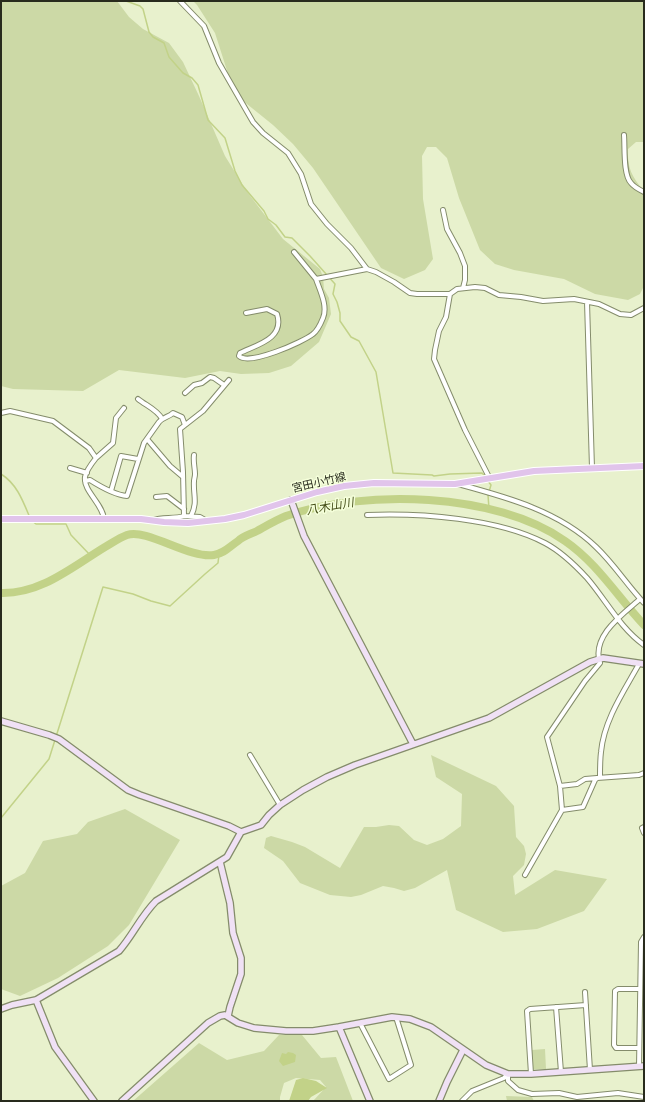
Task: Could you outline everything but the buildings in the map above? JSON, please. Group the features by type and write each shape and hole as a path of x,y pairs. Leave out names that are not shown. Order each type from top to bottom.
{"main road":[{"name":"宮田小竹線","path":"1,519 104,519 188,523 244,515 317,492 344,486 374,483 455,484 534,471 644,466"}],"street":[{"path":"180,1 204,26 219,62 253,122 263,133 288,152 301,174 311,204 327,224 351,248 367,269"},
{"path":"624,135 625,160 629,181 632,185 644,192"},
{"path":"443,210 447,229 460,254 464,266 465,280 463,288"},
{"path":"246,313 267,309 277,314 279,325 273,336 267,342 240,353 239,356 241,358 254,358 289,346 314,333 323,318 324,307 316,279 294,252"},
{"path":"316,279 367,269 376,272 394,282 410,293 417,294 450,294 457,289 485,288 499,295 521,296 543,301 564,299 599,304 620,314 631,315 644,308"},
{"path":"450,294 446,317 439,331 434,359 465,430 490,479"},
{"path":"586,302 592,468"},
{"path":"185,394 194,385 202,383 210,377 224,385"},
{"path":"184,516 180,429 203,410 229,380"},
{"path":"138,399 146,406 160,414 162,419"},
{"path":"104,519 104,513 85,481 85,476 96,458 113,443 116,418 124,408"},
{"path":"1,413 10,411 53,421 89,448 96,458"},
{"path":"85,481 90,480 111,491 127,496 138,459 147,439 162,419 173,413 182,417 185,425"},
{"path":"147,439 170,466 183,477"},
{"path":"191,516 195,509 195,474 193,467 194,455"},
{"path":"111,491 120,456 138,459"},
{"path":"70,468 86,473"},
{"path":"455,484 530,506 542,511 579,532 596,546 609,560 642,601 618,618 605,634 598,649 598,658 600,663 585,681 547,737 560,786 562,810 525,875"},
{"path":"156,497 167,496 184,509"},
{"path":"291,500 304,536 413,744"},
{"path":"367,516 389,514 422,515 454,519 510,529 532,537 547,544 567,558 588,579 638,641 644,645"},
{"path":"150,520 158,518 178,518 191,516 200,517 208,521"},
{"path":"1,1009 36,1000 119,951 147,910 156,901 227,857 241,832 261,825 280,805 302,790 355,765 489,718 598,658 641,664 614,710 605,731 601,751 599,778 595,780 583,807 562,810"},
{"path":"1,721 59,739 128,790 229,826 241,832"},
{"path":"250,755 280,805"},
{"path":"560,786 577,784 585,779 639,775 644,773"},
{"path":"644,827 642,828 644,833"},
{"path":"220,862 230,903 233,933 241,958 241,974 228,1016"},
{"path":"122,1101 208,1023 220,1016 225,1015 238,1023 254,1028 286,1031 338,1027 404,1017 424,1023 486,1065 508,1074 531,1074 641,1066 639,1048 642,1039 640,990 641,942 644,937"},
{"path":"639,1048 616,1048 614,1045 615,991 618,989 640,990"},
{"path":"585,992 590,1070"},
{"path":"36,1000 55,1047 94,1101"},
{"path":"531,1074 527,1011 530,1008 586,1005"},
{"path":"556,1007 561,1072"},
{"path":"360,1023 389,1078 411,1065 405,1041 396,1017"},
{"path":"338,1027 370,1101"},
{"path":"439,1101 452,1069 463,1050"},
{"path":"508,1074 508,1081 512,1086 518,1090 532,1094 559,1093 577,1097 618,1093 644,1097"},
{"path":"462,1101 472,1091 504,1078 508,1074"}],"shaded area":[{"path":"1,1 117,1 129,17 143,29 169,43 183,62 225,156 248,193 283,239 320,269 323,277 324,289 329,298 331,314 319,342 291,366 269,373 241,374 220,371 185,378 119,370 83,391 13,389 1,386"},
{"path":"193,1 644,1 644,142 636,142 628,149 629,167 636,181 644,191 644,286 640,294 628,300 595,294 564,279 514,270 495,264 480,250 459,198 447,158 436,147 427,147 422,156 423,199 433,259 425,270 404,279 381,268 313,168 293,144 273,125 242,100 231,83 215,33"},
{"path":"431,755 496,786 514,806 516,837 524,846 526,854 524,865 513,876 515,895 555,870 607,879 584,911 537,929 503,932 456,910 447,870 415,888 404,891 383,886 361,895 351,897 330,895 300,883 283,861 264,848 266,838 271,836 305,847 340,868 364,827 389,825 399,826 414,840 427,845 443,839 461,826 462,794 436,777"},
{"path":"125,809 180,840 129,925 108,946 58,978 20,996 1,989 1,886 25,873 43,841 77,834 88,822"},
{"path":"279,1035 302,1035 321,1058 336,1057 353,1101 313,1101 326,1087 320,1080 296,1078 284,1083 280,1101 133,1101 199,1043 227,1060 264,1051"},
{"path":"545,1049 546,1069 532,1069 532,1050"},
{"path":"288,1052 296,1055 295,1062 283,1066 279,1061 282,1053 286,1054"},
{"path":"303,1078 316,1081 327,1088 311,1097 308,1101 289,1101 296,1080"},
{"path":"506,1096 532,1097 534,1101 507,1101"}],"waterway":[{"path":"126,1 140,6 143,9 149,32 153,37 164,43 169,57 183,73 192,78 198,85 208,120 225,138 235,171 242,185 264,211 268,219 276,225 285,237 292,238 335,284 333,294 340,313 340,321 351,337 359,341 376,372 393,473 434,476 482,473 485,476"},
{"path":"1,474 7,478 15,488 22,499 30,518"},
{"path":"488,481 491,485 488,495 489,509"},
{"name":"八木山川","path":"1,593 16,592 43,584 56,578 118,539 127,535 135,534 146,536 193,553 214,555 224,551 242,538 286,516 318,507 390,499 429,500 467,504 503,513 536,525 565,541 587,559 644,625"},
{"path":"32,521 36,524 66,524 71,535 91,556"},
{"path":"1,818 49,759 103,587 133,594 170,606 218,563 219,554"}]}
